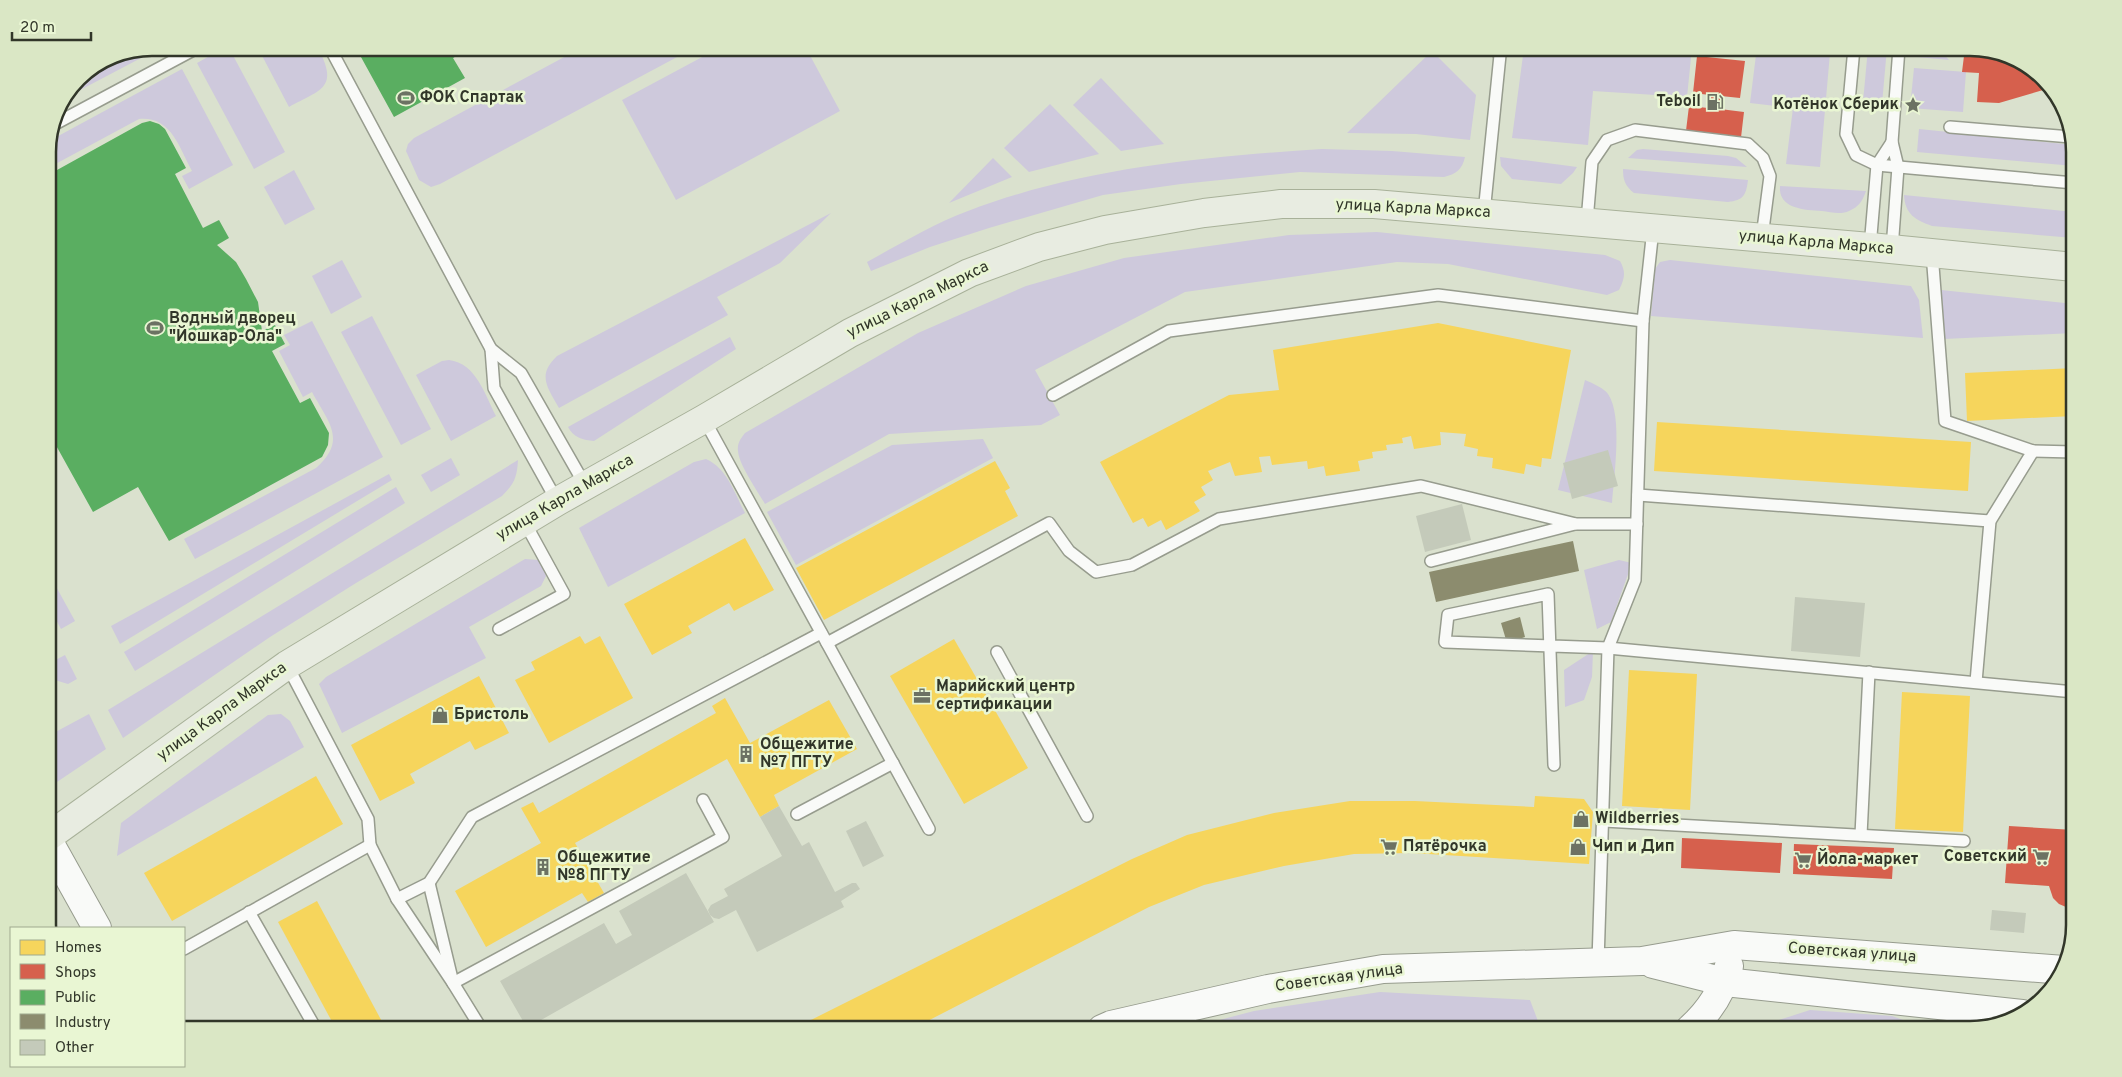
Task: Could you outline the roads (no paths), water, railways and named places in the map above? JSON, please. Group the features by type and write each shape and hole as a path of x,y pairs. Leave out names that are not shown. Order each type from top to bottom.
{"main road":[{"name":"улица Карла Маркса","path":"56,833 287,665 524,521 704,419 850,333 969,273 1039,247 1105,230 1204,213 1281,204 1374,204 1587,221 1653,229 1881,248 2066,266"}],"street":[{"path":"56,854 96,927"},
{"path":"1698,1021 1713,1005 1725,982 1734,945"},
{"name":"Советская улица","path":"1126,1021 1268,989 1383,969 1642,961 1734,945 2055,969"},
{"name":"Советская улица","path":"1642,961 1725,982 2008,1012"}],"lane":[{"path":"63,120 182,56"},
{"path":"334,56 491,350 494,388 558,501"},
{"path":"1484,214 1500,56"},
{"path":"1853,56 1846,134 1856,155 1877,165 2066,182"},
{"path":"1881,248 1898,167 1892,142 1898,56"},
{"path":"1950,127 2064,136"},
{"path":"1587,221 1592,162 1607,140 1635,130 1748,144 1763,158 1770,176 1762,238"},
{"path":"1881,248 1877,165 1892,142"},
{"path":"1598,962 1604,822 1608,648 1635,580 1643,321 1653,229"},
{"path":"1932,253 1945,421 2033,451 2066,452"},
{"path":"1052,395 1169,331 1438,295 1643,321"},
{"path":"491,350 521,373 585,485"},
{"path":"704,419 929,829"},
{"path":"1976,682 1990,521 2033,451"},
{"path":"398,899 429,883 472,817 1049,523 1069,551 1096,572 1132,565 1219,519 1421,486 1576,524 1637,524"},
{"path":"1638,495 1990,521"},
{"path":"500,629 564,594 524,521"},
{"path":"1431,562 1576,524"},
{"path":"1554,765 1550,647 1548,594 1448,616 1445,642 1550,647 1608,648 2066,691"},
{"path":"997,652 1087,816"},
{"path":"287,665 368,819 370,845 398,899 476,1021"},
{"path":"1861,835 1869,672"},
{"path":"797,814 893,763"},
{"path":"453,984 723,837 703,800"},
{"path":"1604,822 1964,841"},
{"path":"185,948 370,845"},
{"path":"429,883 453,984"},
{"path":"250,912 311,1021"}],"place":[{"name":"ФОК Спартак","path":"406,98"},
{"name":"Teboil","path":"1715,102"},
{"name":"Котёнок Сберик","path":"1913,105"},
{"name":"Водный дворец \"Йошкар-Ола\"","path":"155,328"},
{"name":"Марийский центр сертификации","path":"922,696"},
{"name":"Бристоль","path":"440,715"},
{"name":"Общежитие №7 ПГТУ","path":"746,754"},
{"name":"Wildberries","path":"1581,819"},
{"name":"Пятёрочка","path":"1389,847"},
{"name":"Чип и Дип","path":"1578,847"},
{"name":"Советский","path":"2041,857"},
{"name":"Йола-маркет","path":"1803,860"},
{"name":"Общежитие №8 ПГТУ","path":"543,867"}]}
